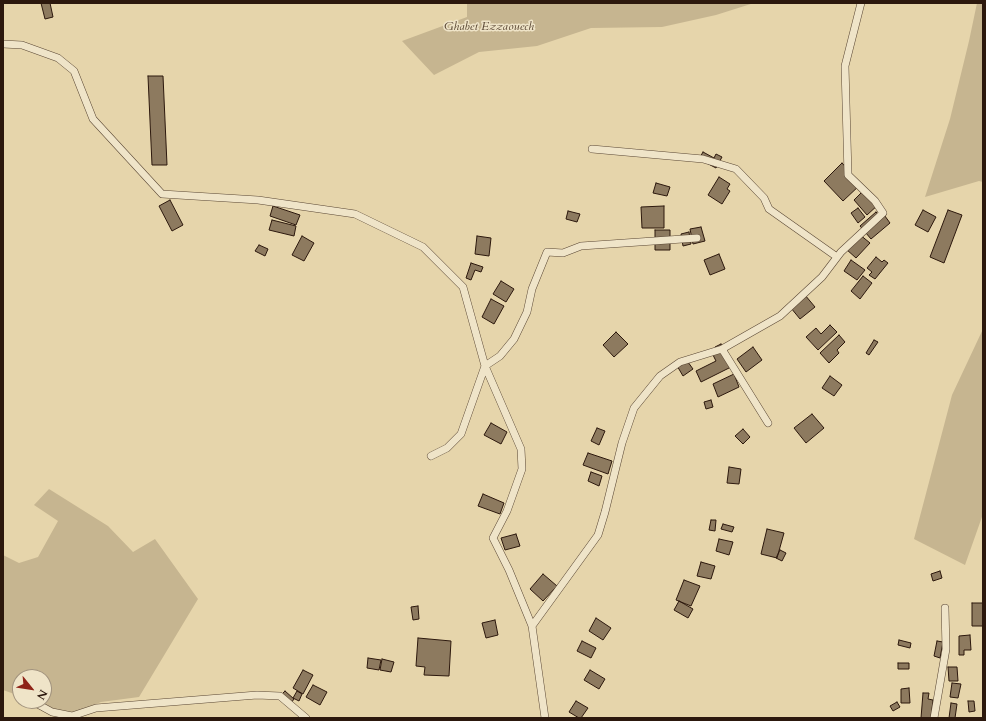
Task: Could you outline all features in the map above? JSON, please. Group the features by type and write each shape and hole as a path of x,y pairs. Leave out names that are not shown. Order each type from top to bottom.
{"street":[{"path":"532,626 598,535 622,443 634,408 660,376 680,362 722,349 780,316 822,277 841,252 883,213 875,201 848,175 845,66 861,3"},
{"path":"3,44 22,45 58,58 74,71 93,119 162,194 258,200 355,214 423,247 463,287 485,366 521,449 522,469 507,510 493,538 509,570 532,626 545,718"},
{"path":"592,149 703,159 736,169 764,198 769,209 837,257"},
{"path":"431,456 447,448 461,434 485,366 500,356 514,340 527,312 532,289 547,252 563,253 580,246 697,238"},
{"path":"722,349 768,423"},
{"path":"934,718 946,649 945,608"},
{"path":"47,709 52,712 72,716 96,708 256,695 280,696 306,718"}],"green space":[{"name":"Ghabet Ezzaouech","path":"467,3 754,3 716,15 662,27 591,28 537,46 479,52 434,75 402,41 467,17"},
{"path":"977,3 983,3 983,182 979,181 925,197 950,119"},
{"path":"983,329 983,514 965,565 914,539 952,395"},
{"path":"49,489 108,526 133,552 155,539 198,599 139,697 101,702 76,712 56,711 51,709 52,669 12,669 12,693 3,690 3,555 19,563 38,557 58,521 34,505"}],"building":[{"path":"41,3 50,3 53,17 45,19"},
{"path":"148,76 163,76 167,165 152,165"},
{"path":"703,152 714,158 716,154 722,157 716,168 699,159"},
{"path":"842,163 861,184 843,201 824,181"},
{"path":"719,177 730,184 727,189 730,191 722,204 708,195"},
{"path":"656,183 670,187 667,196 653,193"},
{"path":"862,192 879,204 867,215 854,200"},
{"path":"170,200 183,225 172,231 159,206"},
{"path":"273,206 300,215 296,225 270,216"},
{"path":"664,206 664,228 642,228 641,207"},
{"path":"858,208 865,217 858,223 851,213"},
{"path":"923,210 936,217 928,232 915,225"},
{"path":"948,210 962,215 944,263 930,257"},
{"path":"568,211 580,214 577,222 566,219"},
{"path":"876,212 879,215 882,212 890,223 871,239 860,226"},
{"path":"272,220 296,226 294,236 269,230"},
{"path":"701,227 705,241 693,244 690,229"},
{"path":"655,230 670,230 670,250 655,250"},
{"path":"689,232 691,244 683,246 681,234"},
{"path":"859,234 870,243 856,258 846,249"},
{"path":"302,236 314,243 304,261 292,255"},
{"path":"477,236 491,238 489,256 475,254"},
{"path":"259,245 268,249 265,256 255,251"},
{"path":"719,254 725,269 710,275 704,260"},
{"path":"876,257 882,262 884,260 888,263 875,279 869,275 872,272 867,268"},
{"path":"851,260 865,270 857,280 844,271"},
{"path":"471,263 483,267 481,272 475,270 471,280 466,278"},
{"path":"863,276 872,283 860,299 851,291"},
{"path":"501,281 514,289 506,302 493,294"},
{"path":"805,295 815,307 800,319 791,308"},
{"path":"491,299 504,306 494,324 482,317"},
{"path":"830,325 837,332 818,350 806,337 816,328 821,334"},
{"path":"616,332 628,344 614,357 603,345"},
{"path":"839,335 845,342 837,350 839,353 829,363 820,353"},
{"path":"874,340 878,342 869,355 866,353"},
{"path":"721,344 733,366 701,382 696,371 716,361 712,353 717,351 715,347"},
{"path":"753,347 762,360 746,372 737,359"},
{"path":"685,358 693,369 683,376 676,364"},
{"path":"734,374 739,387 718,397 713,384"},
{"path":"830,376 842,385 834,396 822,388"},
{"path":"711,400 713,407 706,409 704,402"},
{"path":"812,414 824,428 806,443 794,428"},
{"path":"491,423 507,432 501,444 484,435"},
{"path":"597,428 605,431 599,445 591,441"},
{"path":"743,429 750,437 743,444 735,436"},
{"path":"588,453 612,461 608,474 583,465"},
{"path":"729,467 741,469 739,484 727,483"},
{"path":"591,472 602,476 599,486 588,481"},
{"path":"483,494 504,503 500,514 478,506"},
{"path":"711,520 716,520 715,531 709,530"},
{"path":"723,524 734,527 732,532 721,529"},
{"path":"767,529 784,533 777,558 761,554"},
{"path":"516,534 520,546 505,550 501,538"},
{"path":"719,539 733,542 729,555 716,551"},
{"path":"780,550 786,553 782,561 776,558"},
{"path":"701,562 715,566 711,579 697,576"},
{"path":"940,571 942,578 933,581 931,574"},
{"path":"543,574 557,586 543,601 530,589"},
{"path":"684,580 700,586 691,606 676,600"},
{"path":"679,601 693,609 688,618 674,610"},
{"path":"972,603 983,603 983,626 972,626"},
{"path":"418,606 419,619 413,620 411,607"},
{"path":"596,618 611,628 603,640 589,631"},
{"path":"495,620 498,635 486,638 482,623"},
{"path":"970,635 971,650 964,650 964,655 959,655 959,636"},
{"path":"418,638 451,641 449,676 424,675 425,667 416,666"},
{"path":"899,640 911,643 910,648 898,645"},
{"path":"582,641 596,648 591,658 577,651"},
{"path":"937,641 943,642 940,658 934,656"},
{"path":"368,658 381,660 379,670 367,668"},
{"path":"382,659 394,662 391,672 380,670"},
{"path":"898,663 909,663 909,669 898,669"},
{"path":"948,667 957,667 958,681 949,681"},
{"path":"303,670 313,675 303,694 293,688"},
{"path":"590,670 605,679 599,689 584,680"},
{"path":"952,683 961,684 958,698 950,697"},
{"path":"313,685 327,692 320,705 306,697"},
{"path":"909,688 910,703 901,703 901,689"},
{"path":"285,691 294,699 291,703 281,695"},
{"path":"297,691 302,694 299,701 293,698"},
{"path":"923,693 929,693 928,699 933,700 931,718 921,718"},
{"path":"576,701 588,708 581,718 569,712"},
{"path":"968,701 974,701 975,711 969,712"},
{"path":"897,702 900,707 893,711 890,706"},
{"path":"951,703 957,704 955,718 949,718"}]}
